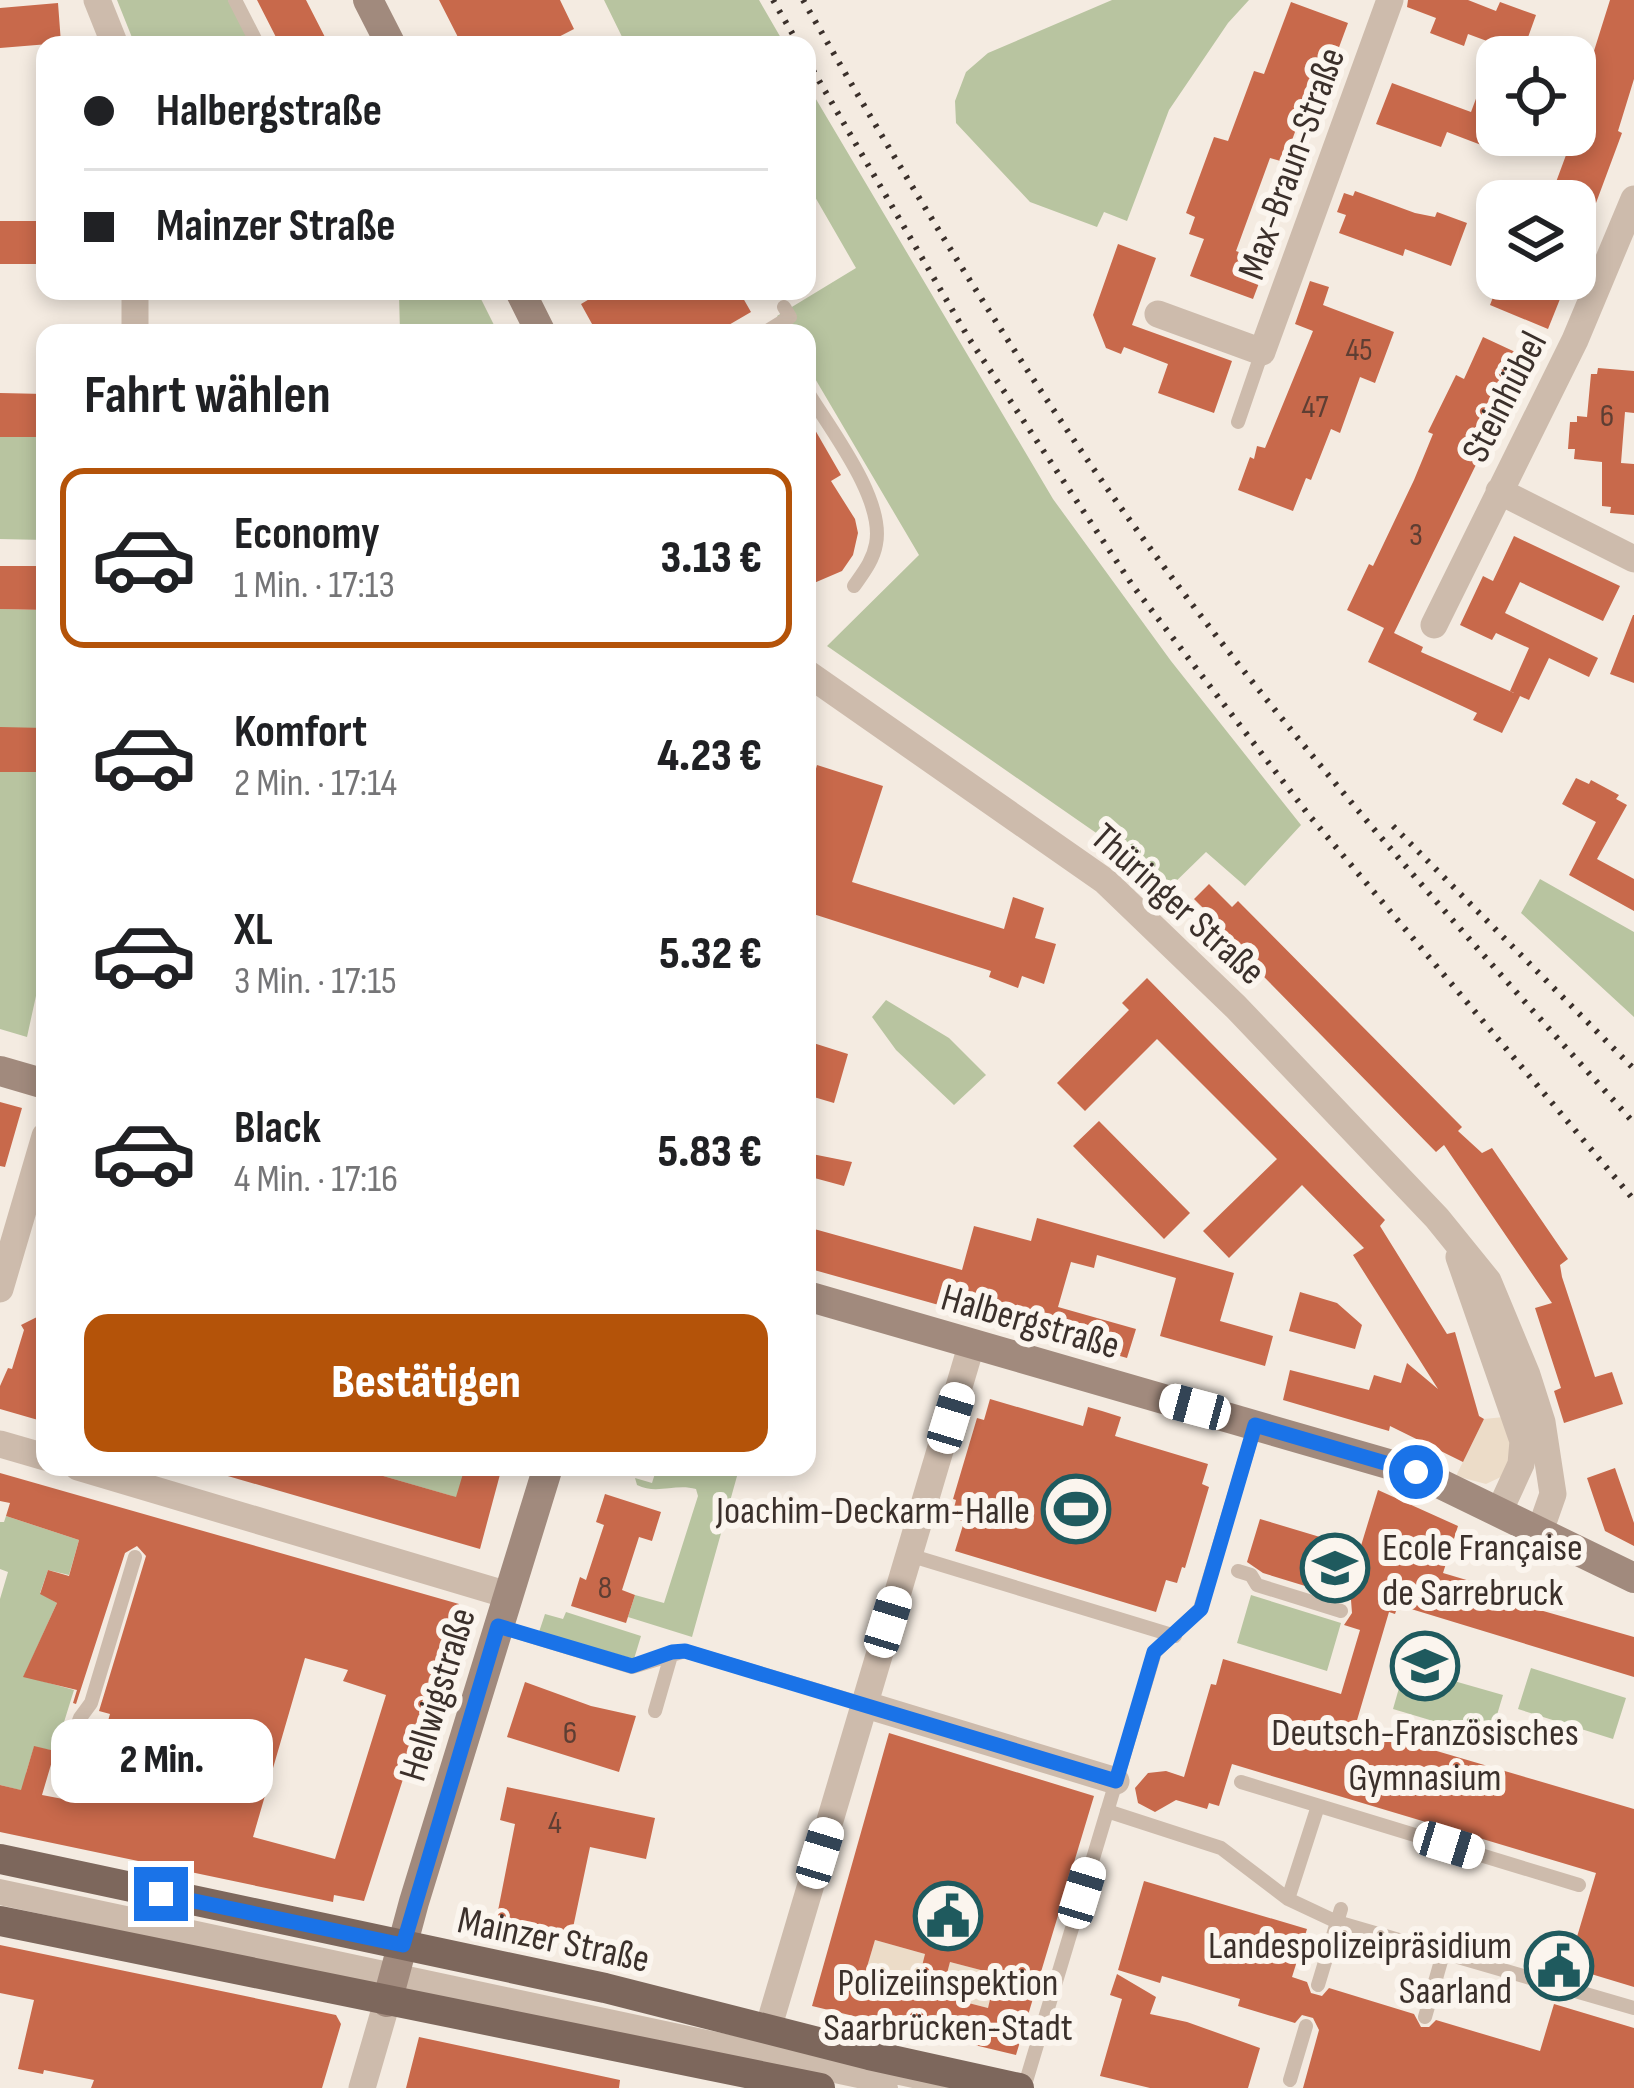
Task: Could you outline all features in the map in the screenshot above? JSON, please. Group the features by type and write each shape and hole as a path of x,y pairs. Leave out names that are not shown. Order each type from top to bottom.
{"main road":[{"name":"Mainzer Straße","path":"0,1859 395,1974 563,2032 820,2088"},
{"name":"Mainzer Straße","path":"0,1921 395,1974 686,2006 1022,2088"}],"street":[{"path":"97,0 111,36"},
{"path":"368,0 386,36"},
{"name":"Max-Braun-Straße","path":"1262,352 1390,0"},
{"name":"Steinhübel","path":"1434,625 1575,340 1634,199"},
{"path":"1158,314 1262,352"},
{"path":"1499,491 1634,559"},
{"name":"Thüringer Straße","path":"816,680 1106,881 1236,1007 1437,1218 1488,1281 1527,1375 1542,1422 1553,1494 1540,1532"},
{"path":"0,1071 36,1081"},
{"path":"0,1289 36,1167"},
{"name":"Thüringer Straße","path":"1454,1241 1523,1441 1521,1464 1499,1512"},
{"name":"Halbergstraße","path":"816,1299 1416,1472 1634,1577"},
{"path":"768,2029 973,1343"},
{"path":"0,1444 36,1454"},
{"name":"Hellwigstraße","path":"395,1974 545,1476"},
{"path":"156,1478 508,1595"},
{"path":"863,1704 1116,1781"},
{"path":"362,2088 395,1974"}],"lane":[{"path":"235,0 253,36"},
{"path":"779,324 790,317 784,307"},
{"name":"Max-Braun-Straße","path":"1238,422 1262,352"},
{"path":"816,407 873,507 878,540 871,562 854,586"},
{"path":"1022,2088 1154,1652 1201,1609 1255,1425"},
{"path":"909,1555 1175,1636"},
{"path":"60,1770 80,1718 91,1703 135,1557"},
{"path":"1238,1571 1251,1576 1257,1585 1341,1611"},
{"path":"498,1626 621,1665 642,1665 685,1651 863,1704"},
{"path":"655,1711 672,1652"},
{"path":"1240,1782 1579,1885"},
{"path":"1288,1899 1318,1806"},
{"path":"1107,1810 1221,1848 1288,1899 1443,1954 1634,2008"},
{"path":"0,1886 891,2088"},
{"path":"0,1898 946,2088"},
{"path":"1318,1985 1339,1916"},
{"path":"1425,2017 1443,1954"},
{"path":"1290,2080 1306,2026"}],"green space":[{"path":"117,0 228,0 246,36 131,36"},
{"path":"604,0 759,0 780,36 622,36"},
{"path":"1112,0 1249,0 1169,110 1127,221 1104,212 1097,227 1030,202 956,123 955,101 966,72 988,53"},
{"path":"816,99 1053,499 1171,661 1301,825 1245,886 1206,852 1166,891 1115,846 827,646 919,555 816,380 816,324 782,324 777,316 803,300 816,300 816,292 856,268 816,199"},
{"path":"399,300 482,300 494,324 400,324"},
{"path":"0,437 36,437 36,540 0,539"},
{"path":"0,609 36,610 36,996 27,1037 0,1029"},
{"path":"1540,879 1634,932 1634,1017 1521,913"},
{"path":"886,1000 949,1038 986,1075 954,1105 896,1050 872,1017"},
{"path":"383,1476 465,1476 465,1506 452,1496"},
{"path":"654,1476 737,1476 692,1637 628,1617 635,1595 664,1603 698,1496 696,1489 637,1485 635,1478 652,1483"},
{"path":"6,1516 79,1540 69,1575 48,1570 40,1593 57,1603 24,1676 74,1690 55,1751 34,1747 26,1773 28,1792 0,1785 0,1599 8,1572 0,1569 0,1522"},
{"path":"1251,1595 1341,1623 1327,1671 1237,1643"},
{"path":"566,1612 641,1636 634,1659 539,1632 545,1614 563,1619"},
{"path":"1405,1667 1503,1695 1490,1738 1393,1709"},
{"path":"1531,1668 1626,1698 1613,1739 1518,1709"}],"shaded area":[{"path":"1504,1417 1512,1447 1505,1475 1486,1484 1456,1476 1484,1419"},
{"path":"875,1940 925,1954 916,1990 864,1977"},
{"path":"950,1962 996,1974 988,2008 941,1996"}],"building":[{"path":"257,0 306,0 324,36 275,36"},
{"path":"439,0 560,0 574,29 560,36 457,36"},
{"path":"1408,0 1468,0 1496,11 1500,2 1536,15 1528,36 1468,34 1464,46 1430,33 1436,18 1407,7"},
{"path":"1610,0 1634,0 1634,79 1618,131 1622,133 1596,203 1596,180 1557,180 1566,156 1596,156 1596,45"},
{"path":"1291,2 1348,23 1321,96 1310,91 1284,162 1270,158 1236,251 1267,262 1253,299 1190,276 1204,239 1189,234 1195,217 1186,213 1214,137 1228,141 1254,71 1264,74"},
{"path":"58,3 60,36 36,36 36,45 0,48 0,8"},
{"path":"1392,83 1471,112 1476,99 1476,143 1447,132 1441,147 1376,124"},
{"path":"1355,191 1415,213 1435,217 1437,212 1467,223 1451,266 1405,249 1403,256 1339,233 1346,215 1337,212 1344,193 1353,196"},
{"path":"0,221 36,221 36,264 0,264"},
{"path":"1118,244 1156,258 1132,325 1232,361 1214,413 1158,393 1168,364 1124,347 1121,354 1106,348 1093,315"},
{"path":"1310,281 1329,287 1323,305 1394,332 1375,383 1360,377 1340,433 1331,429 1293,511 1238,490 1257,446 1265,448 1313,331 1295,324"},
{"path":"588,300 744,300 751,312 730,324 592,324 581,304"},
{"path":"1492,300 1560,300 1548,329 1490,305"},
{"path":"1483,337 1528,358 1394,633 1423,647 1421,652 1514,693 1510,691 1529,648 1496,633 1492,640 1460,625 1483,576 1493,581 1514,536 1620,586 1603,621 1520,582 1505,613 1598,658 1589,677 1549,658 1529,700 1520,696 1502,733 1473,720 1477,713 1368,662 1384,628 1347,610 1414,480 1433,434 1428,432 1456,375 1464,379"},
{"path":"1598,368 1634,371 1634,413 1625,412 1621,463 1634,464 1634,515 1610,513 1611,507 1602,506 1602,462 1574,459 1575,449 1568,449 1570,422 1577,422 1577,416 1587,417 1591,374 1597,374"},
{"path":"0,393 36,394 36,437 0,437"},
{"path":"816,432 841,475 831,481 855,519 858,533 853,555 842,571 816,582"},
{"path":"0,566 36,566 36,610 0,609"},
{"path":"1634,615 1634,683 1610,674"},
{"path":"0,727 36,728 36,772 0,772"},
{"path":"817,765 883,786 852,882 1004,929 1013,897 1044,908 1035,938 1056,944 1044,984 1022,976 1018,988 989,977 991,971 816,915"},
{"path":"1576,778 1589,784 1591,780 1619,795 1616,799 1627,805 1597,859 1634,879 1634,911 1569,875 1596,822 1562,804"},
{"path":"1209,884 1232,907 1238,901 1462,1127 1458,1131 1482,1153 1492,1148 1568,1259 1560,1265 1562,1277 1595,1377 1612,1372 1623,1404 1564,1423 1554,1391 1561,1388 1535,1308 1552,1303 1444,1145 1436,1152 1213,925 1217,922 1194,899"},
{"path":"1147,978 1385,1220 1380,1226 1447,1334 1455,1332 1479,1416 1484,1419 1463,1462 1390,1426 1389,1431 1283,1400 1290,1370 1369,1390 1374,1375 1401,1383 1407,1363 1438,1389 1353,1255 1364,1248 1302,1185 1229,1258 1203,1231 1277,1159 1157,1039 1085,1111 1057,1083 1129,1010 1122,1003"},
{"path":"816,1044 848,1054 834,1103 816,1098"},
{"path":"0,1102 22,1108 5,1167 0,1166"},
{"path":"1099,1121 1190,1213 1164,1239 1073,1146"},
{"path":"816,1155 852,1162 844,1186 816,1178"},
{"path":"1037,1218 1234,1273 1220,1321 1273,1336 1265,1366 1160,1336 1176,1278 1097,1255 1094,1268 1071,1262 1058,1307 1136,1329 1127,1358 816,1271 816,1229 962,1270 974,1226 1031,1241"},
{"path":"1300,1292 1337,1303 1362,1325 1355,1349 1289,1331"},
{"path":"36,1318 36,1419 0,1409 0,1386 8,1368 12,1369 24,1330 21,1325"},
{"name":"Joachim-Deckarm-Halle","path":"990,1399 1083,1426 1088,1407 1102,1411 1121,1417 1115,1436 1208,1464 1202,1484 1209,1487 1185,1568 1177,1583 1166,1580 1156,1612 955,1551 964,1522 952,1516 953,1499 977,1418 984,1420"},
{"path":"1615,1468 1634,1523 1634,1546 1605,1531 1587,1478"},
{"path":"0,1473 459,1604 364,1901 334,1895 333,1902 0,1832 0,1785 21,1790 34,1746 55,1751 42,1795 84,1803 110,1714 99,1711 146,1556 137,1546 125,1553 73,1703 77,1690 23,1677 57,1603 40,1594 48,1570 69,1576 79,1540 6,1516 10,1503 0,1501","holes":["305,1658 348,1670 343,1681 386,1695 335,1859 253,1837"]},
{"path":"228,1476 383,1476 456,1497 462,1476 500,1476 480,1549"},
{"path":"1378,1490 1458,1526 1443,1573 1480,1584 1477,1592 1634,1637 1634,1677 1398,1605 1395,1614 1389,1612 1355,1727 1634,1809 1634,1987 1568,1967 1596,1873 1232,1764 1219,1806 1209,1803 1207,1809 1176,1800 1155,1812 1138,1803 1135,1788 1148,1773 1166,1771 1184,1777 1223,1659 1341,1694 1360,1630 1344,1625 1352,1613 1351,1600 1263,1573 1247,1562 1260,1519 1360,1549"},
{"path":"605,1494 661,1512 652,1541 639,1537 622,1590 635,1595 626,1623 571,1606 580,1577 586,1580 604,1525 596,1522"},
{"path":"525,1682 591,1706 636,1716 619,1772 507,1737"},
{"path":"889,1733 1094,1796 1016,2055 812,2006","holes":["875,1940 925,1954 916,1990 864,1977","950,1962 996,1974 988,2008 941,1996"]},
{"path":"507,1787 655,1818 646,1859 590,1847 570,1942 495,1926 515,1824 500,1820"},
{"path":"1144,1881 1307,1929 1292,1977 1307,1982 1311,1993 1322,1996 1329,1988 1414,2014 1421,2027 1436,2020 1540,2051 1554,2004 1634,2028 1634,2088 1303,2088 1319,2030 1313,2018 1302,2015 1295,2023 1238,2006 1240,1999 1162,1976 1160,1983 1118,1970"},
{"path":"0,1945 336,2015 341,2024 322,2088 91,2088 94,2080 18,2069 34,2000 0,1993"},
{"path":"1117,1974 1156,1997 1150,2014 1260,2048 1248,2088 1150,2088 1100,2076 1122,1999 1110,1995"},
{"path":"419,2037 620,2080 619,2088 406,2088"}],"railway":[{"path":"773,0 794,36"},
{"path":"803,0 981,298 1157,557 1354,806 1634,1123"},
{"path":"816,75 968,337 1133,586 1308,814 1634,1200"},
{"path":"1393,826 1634,1069"}],"place":[{"name":"Joachim-Deckarm-Halle","path":"1076,1509"},
{"name":"Ecole Française de Sarrebruck","path":"1335,1568"},
{"name":"Deutsch-Französisches Gymnasium","path":"1425,1666"},
{"name":"Polizeiinspektion Saarbrücken-Stadt","path":"948,1916"},
{"name":"Landespolizeipräsidium Saarland","path":"1559,1966"}],"route":[{"path":"161,1894 403,1945 498,1626 621,1665 642,1665 685,1651 1116,1781 1154,1652 1201,1609 1255,1425 1416,1472"}]}
